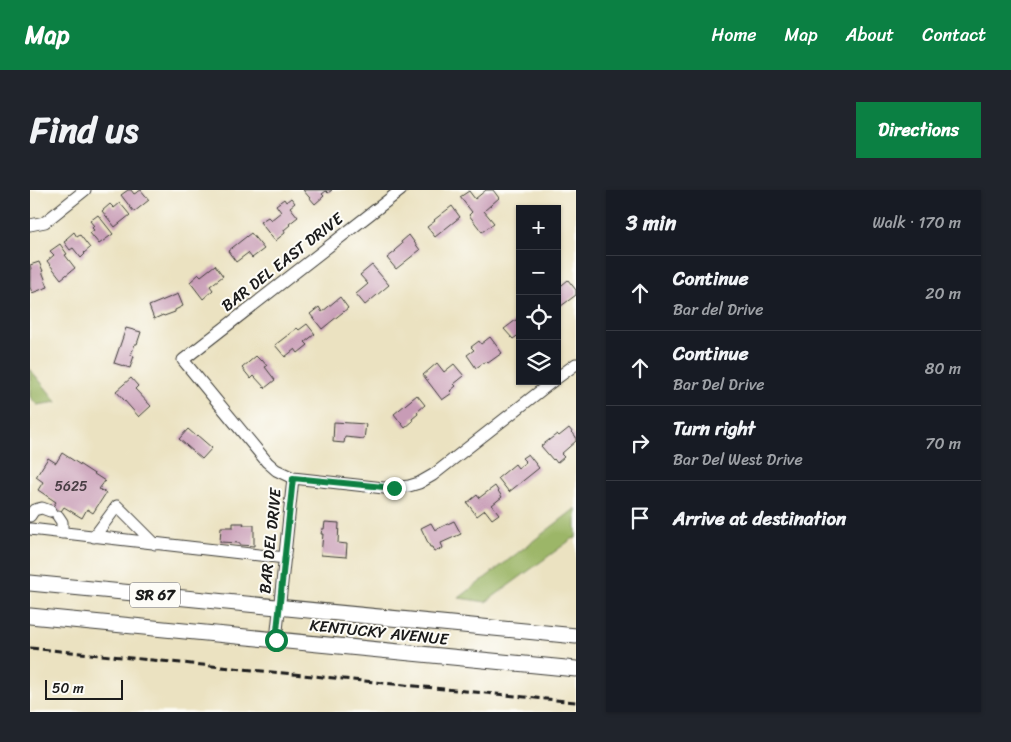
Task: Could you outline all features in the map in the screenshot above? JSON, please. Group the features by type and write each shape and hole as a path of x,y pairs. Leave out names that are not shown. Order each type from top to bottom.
{"main road":[{"name":"KENTUCKY AVENUE","path":"30,583 576,636"},
{"name":"KENTUCKY AVENUE","path":"30,616 576,669"}],"street":[{"path":"30,225 45,222 85,190"},
{"name":"BAR DEL EAST DRIVE","path":"293,478 276,470 267,462 183,360 400,190"},
{"path":"561,375 576,364"},
{"path":"293,478 389,488 419,483 436,473 548,385"},
{"name":"BAR DEL DRIVE","path":"276,640 293,478"},
{"path":"94,537 116,506 155,544"},
{"path":"30,516 34,510 42,508 54,513 62,522 62,533"},
{"path":"30,529 285,558"}],"green space":[{"path":"30,369 57,402 37,405 30,397"},
{"path":"576,508 576,538 572,539 486,602 459,598"}],"building":[{"path":"131,190 134,194 141,190 149,200 134,212 121,195"},
{"path":"303,190 332,190 322,194 324,196 315,204"},
{"path":"486,190 493,190 499,198 484,211 494,223 482,232 469,215 472,212 460,197 469,191 475,199"},
{"path":"291,198 295,203 290,207 298,217 284,230 285,233 275,241 260,222 268,217 271,220 281,212 276,205 284,199 286,202"},
{"path":"120,203 130,215 115,227 102,211 110,204 114,208"},
{"path":"452,206 460,217 435,237 427,227"},
{"path":"98,215 113,234 99,244 90,233 94,230 92,228 94,226 90,221"},
{"path":"74,232 77,237 80,235 90,248 81,258 73,248 70,250 64,242"},
{"path":"251,233 264,249 252,258 248,253 236,262 228,251"},
{"path":"409,235 420,250 396,269 387,258 396,251 402,244 401,242"},
{"path":"60,244 67,254 65,255 75,268 61,279 47,261 54,255 50,251"},
{"path":"39,262 48,287 32,293 30,287 30,265"},
{"path":"215,265 223,276 210,286 213,290 203,299 190,282 199,274 201,276"},
{"path":"372,265 389,285 365,305 356,294 368,284 360,275"},
{"path":"568,280 576,290 576,295 561,306 561,295 561,286"},
{"path":"178,294 183,306 175,310 175,312 154,319 149,306"},
{"path":"340,297 348,308 322,329 310,314 319,307 322,312"},
{"path":"516,320 516,337 513,339 504,329"},
{"path":"307,324 315,334 305,342 308,345 298,353 295,349 285,357 275,345 297,328 299,330"},
{"path":"126,328 141,332 131,355 134,356 130,368 114,363"},
{"path":"490,337 502,353 488,363 486,361 476,368 467,355 474,350 471,347 479,341 481,344"},
{"path":"256,356 267,366 265,367 275,380 265,388 254,376 251,379 242,368"},
{"path":"437,363 444,372 454,364 464,376 454,384 456,386 450,391 452,393 442,400 423,375"},
{"path":"131,378 138,386 135,389 151,406 139,417 116,391"},
{"path":"417,395 425,405 405,428 394,414"},
{"path":"334,422 366,424 364,439 345,437 344,443 333,442"},
{"path":"569,428 576,437 576,441 561,454 564,457 557,463 541,446"},
{"path":"188,429 212,448 202,459 179,439"},
{"path":"62,453 105,481 99,489 106,493 93,513 87,509 82,518 64,507 55,520 47,515 56,502 38,490 43,482 36,477 48,458 56,463"},
{"path":"528,454 539,468 509,492 498,478 515,464 518,468 526,462 522,458"},
{"path":"495,486 502,497 492,505 499,514 492,519 485,510 477,516 467,503 477,495 479,498"},
{"path":"454,521 461,534 441,543 443,548 434,552 421,528 431,523 435,530"},
{"path":"325,522 339,523 338,543 347,544 346,557 321,555 323,534 321,534"},
{"path":"233,523 254,525 254,546 220,542 221,527 233,527"}],"railway":[{"path":"30,648 576,702"}],"route":[{"path":"276,640 293,478 394,488"}]}
